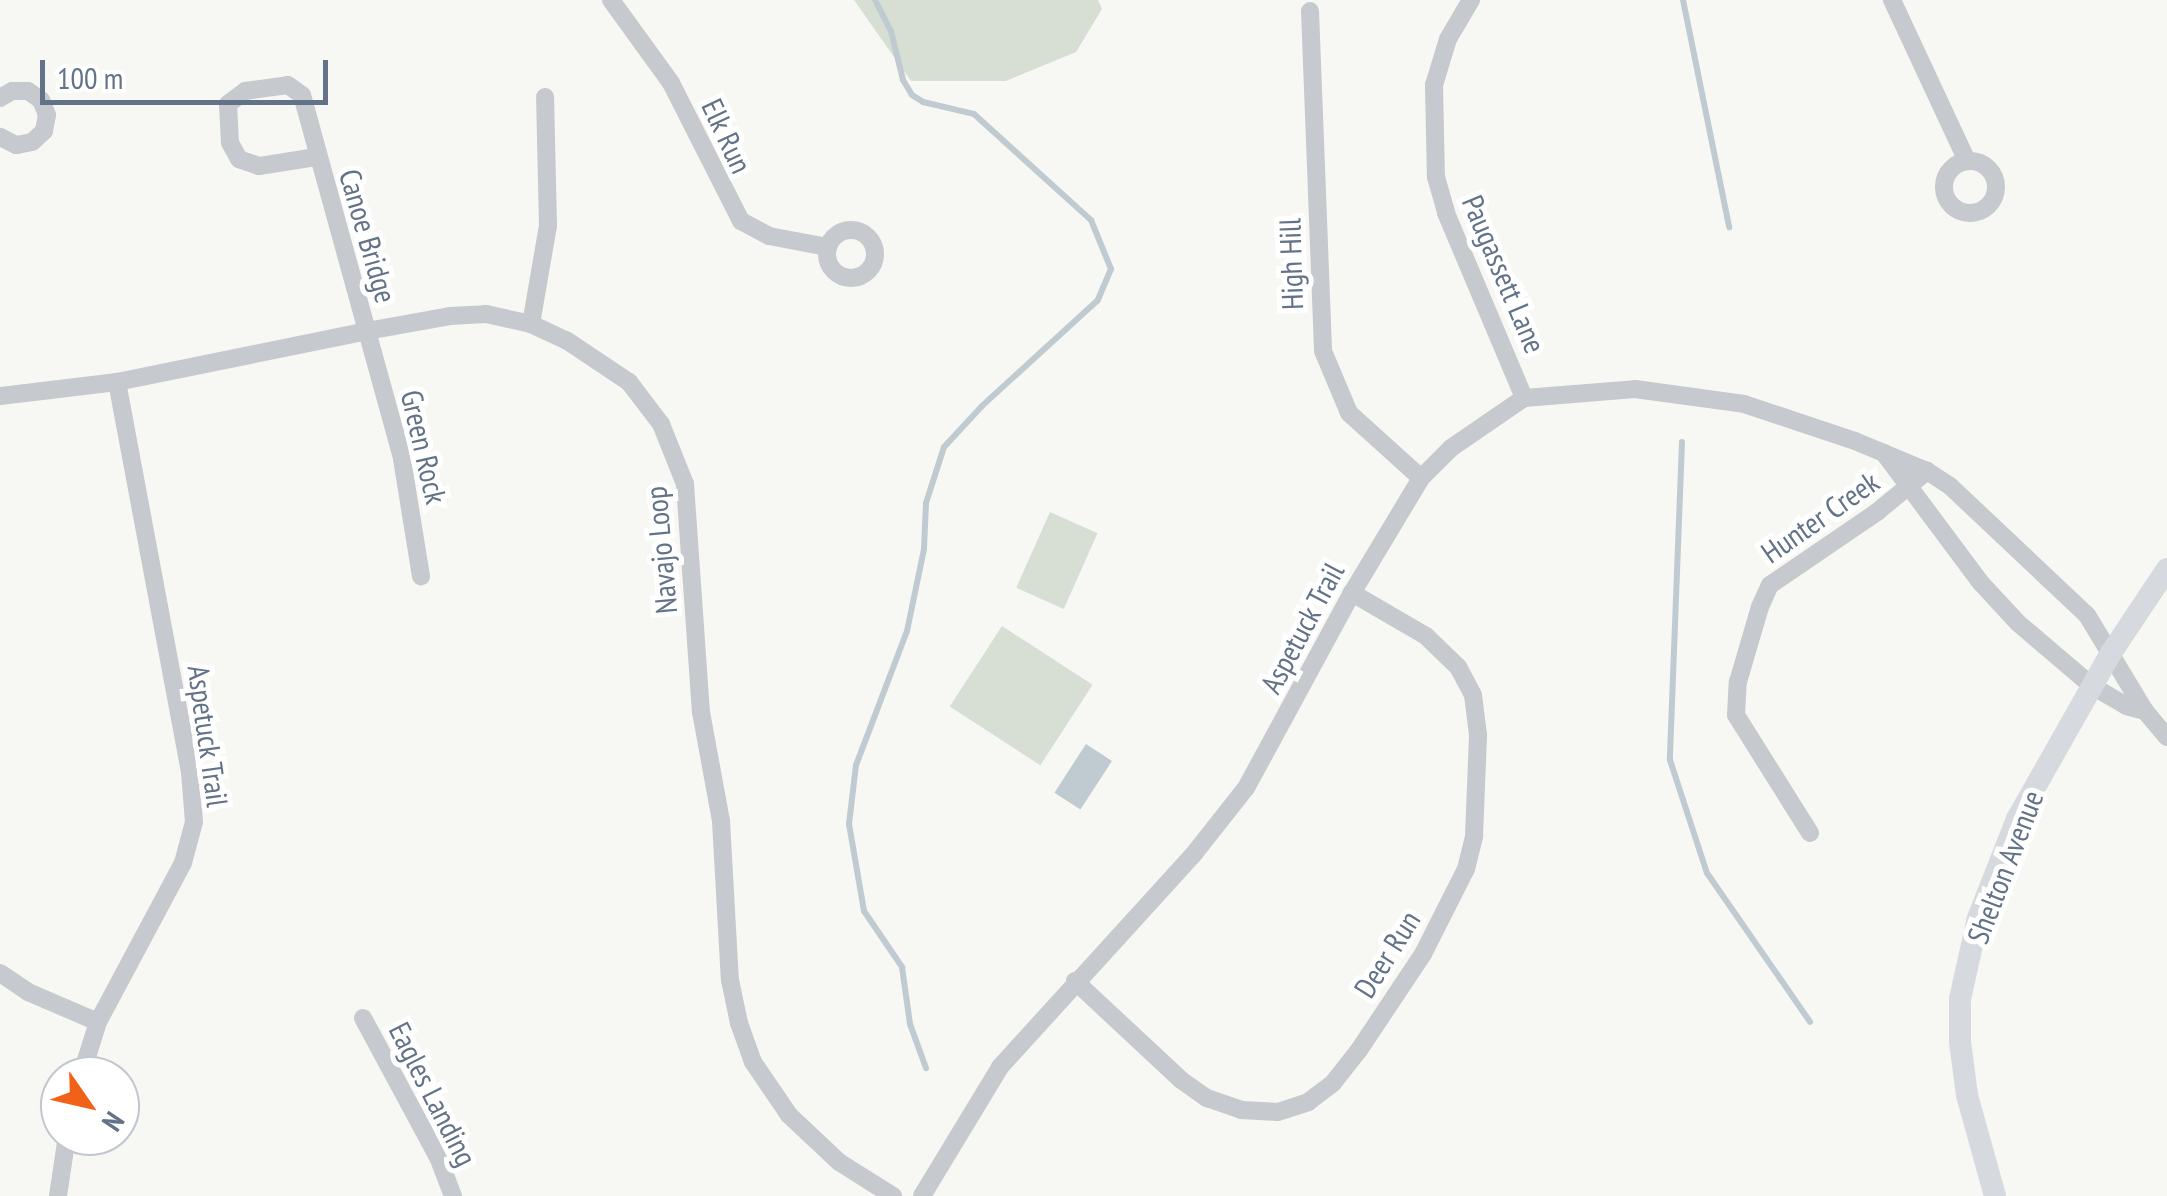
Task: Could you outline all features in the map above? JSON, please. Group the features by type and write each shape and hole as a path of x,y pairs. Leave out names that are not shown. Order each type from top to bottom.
{"main road":[{"name":"Shelton Avenue","path":"1995,1196 1967,1095 1960,999 1978,918 2017,819 2111,653 2167,569"}],"street":[{"name":"Elk Run","path":"610,0 670,83 741,221 769,236 828,248"},
{"name":"Paugassett Lane","path":"1471,0 1440,56 1432,116 1436,176 1446,214 1524,398"},
{"path":"1892,0 1967,161"},
{"name":"High Hill","path":"1310,11 1324,351 1349,413 1422,478"},
{"name":"Canoe Bridge","path":"316,157 259,166 239,159 230,142 228,104 244,91 288,85 302,95 366,331"},
{"path":"0,137 11,144 27,144 40,136 47,121 44,105 33,93 17,90 1,96"},
{"path":"531,324 548,226 545,97"},
{"name":"Navajo Loop","path":"0,396 117,382 366,331 450,316 486,314 531,324 590,353 629,382 662,424 675,451 689,517 700,712 720,821 730,980 739,1023 753,1062 788,1115 839,1162 892,1196"},
{"name":"Green Rock","path":"366,331 402,459 421,576"},
{"name":"Aspetuck Trail","path":"87,1056 98,1022 183,863 194,822 190,772 117,382"},
{"name":"Aspetuck Trail","path":"922,1196 1000,1067 1194,856 1246,788 1352,593 1422,478 1474,430 1524,398 1603,390 1664,391 1744,404 1927,471 1950,486 2087,616 2145,711 2167,738"},
{"path":"1884,453 1993,597 2092,686 2126,706 2145,711"},
{"name":"Hunter Creek","path":"1810,833 1736,715 1738,682 1770,584 1909,488 1927,471"},
{"name":"Deer Run","path":"1076,981 1180,1080 1206,1098 1241,1110 1278,1112 1308,1102 1333,1083 1359,1050 1423,954 1466,869 1476,820 1478,735 1467,679 1448,655 1414,628 1352,593"},
{"path":"0,973 28,992 98,1022"},
{"name":"Eagles Landing","path":"363,1018 438,1157 454,1196"},
{"path":"58,1196 65,1156"}],"shaded area":[{"path":"854,0 1098,0 1102,9 1076,52 1006,81 911,81"},
{"path":"1050,512 1098,533 1064,609 1016,588"},
{"path":"1002,626 1093,685 1040,765 950,707"},
{"path":"1086,744 1112,761 1080,810 1054,793"}],"waterway":[{"path":"875,0 891,31 903,80 912,95 923,102 974,114 1091,220 1111,269 1098,300 982,406 944,447 926,503 924,549 907,631 856,765 849,824 864,911 902,967 910,1024 926,1068"},
{"path":"1683,0 1729,227"},
{"path":"1682,442 1670,760 1707,873 1810,1022"}]}
